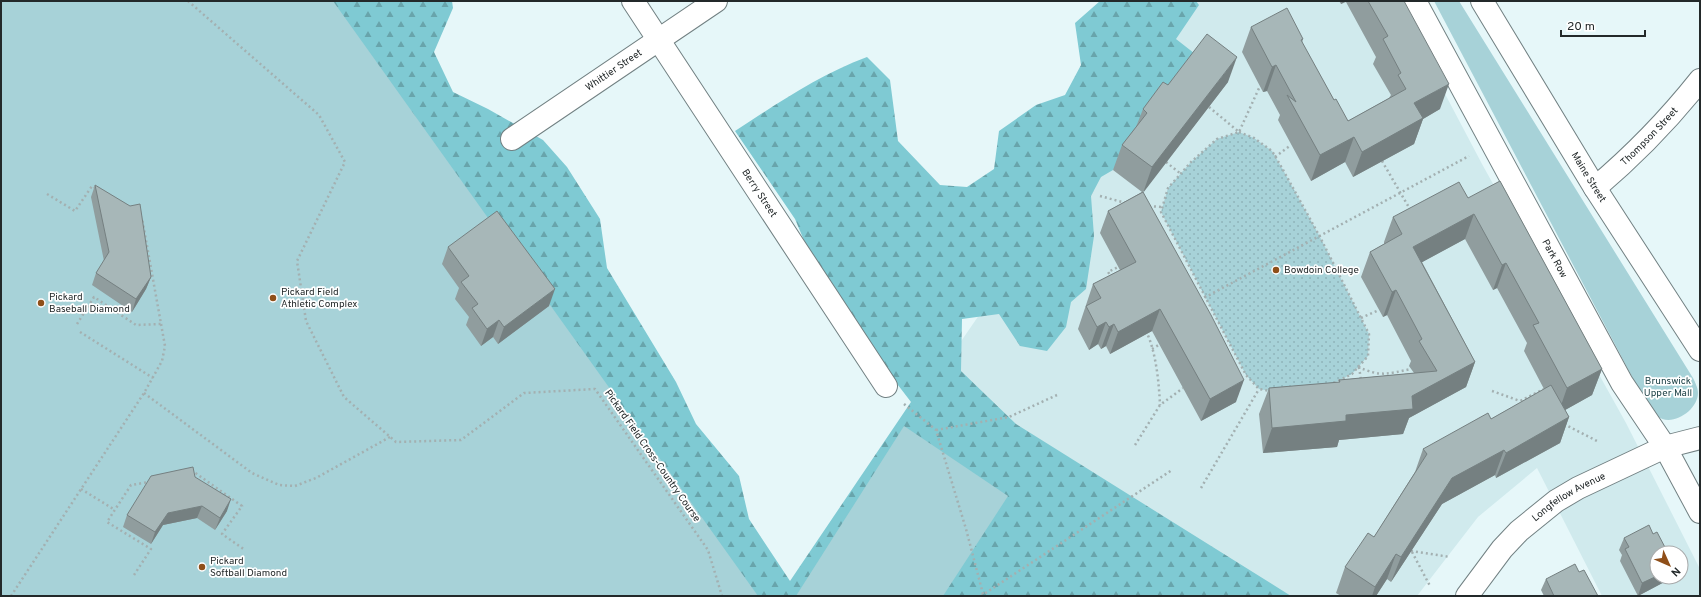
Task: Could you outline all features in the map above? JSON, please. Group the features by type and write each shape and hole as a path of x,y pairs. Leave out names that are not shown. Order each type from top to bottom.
{"street":[{"name":"Berry Street","path":"633,1 886,386"},
{"name":"Whittier Street","path":"512,139 716,1"},
{"name":"Park Row","path":"1415,1 1622,383 1665,447 1700,512"},
{"name":"Maine Street","path":"1482,1 1595,188 1700,350"},
{"name":"Thompson Street","path":"1595,188 1622,166 1700,80"},
{"name":"Longfellow Avenue","path":"1466,596 1502,549 1519,531 1556,501 1578,488 1665,447 1700,438"}],"path":[{"name":"Pickard Field Cross-Country Course","path":"188,1 319,115 345,162 297,262 306,321 344,397 396,442 461,440 524,393 595,389 708,550 722,596"},
{"path":"1209,107 1239,132 1254,138 1272,151 1320,237 1369,334 1368,356 1352,374 1328,386 1281,393 1259,388 1246,374 1237,359 1161,212 1168,188 1191,162 1216,139 1239,132 1260,86"},
{"path":"1199,301 1493,144"},
{"path":"1275,157 1291,145"},
{"path":"1382,161 1411,212"},
{"path":"1166,162 1181,174"},
{"path":"47,194 75,211 92,186 99,190"},
{"path":"1100,196 1130,204"},
{"path":"1146,205 1162,207"},
{"path":"11,596 144,393 162,361 165,346 142,218 136,214"},
{"path":"1167,240 1174,237"},
{"path":"1112,278 1108,272 1118,267"},
{"path":"77,324 94,297 136,325 161,324"},
{"path":"1361,318 1379,310"},
{"path":"1143,327 1149,338 1152,349 1160,405"},
{"path":"80,332 153,378"},
{"path":"1152,349 1165,342"},
{"path":"1231,363 1237,359"},
{"path":"1358,367 1375,374 1393,373 1411,369"},
{"path":"1358,367 1361,381"},
{"path":"886,386 894,395 936,430 966,529 982,595 1172,470"},
{"path":"1134,445 1160,405 1183,388"},
{"path":"1201,488 1259,388"},
{"path":"1520,401 1544,389"},
{"path":"1295,390 1296,397"},
{"path":"1492,391 1527,405"},
{"path":"144,393 246,469 279,485 295,486 316,478 390,437"},
{"path":"936,430 1009,418 1057,395"},
{"path":"1562,423 1597,441"},
{"path":"187,474 194,472 242,506 222,534 245,550"},
{"path":"134,575 151,549 107,522 131,485 152,481"},
{"path":"81,489 115,510"},
{"path":"1430,586 1411,551 1450,557"}],"shaded area":[{"name":"Bowdoin College","path":"1196,1 1396,1 1482,164 1626,423 1688,545 1649,545 1649,585 1689,585 1689,547 1700,569 1700,596 1602,596 1537,468 1478,517 1417,596 1272,596 937,376"}],"green space":[{"path":"1,1 452,1 453,8 434,52 453,92 488,109 543,140 567,167 600,219 607,268 676,382 696,424 739,476 749,519 790,581 911,402 825,290 795,219 735,131 815,81 867,57 890,80 898,141 940,185 967,187 994,169 999,131 1036,105 1065,95 1081,65 1075,23 1100,1 1196,1 1199,5 1176,39 1199,57 1113,170 1101,177 1091,196 1094,236 1086,289 1071,302 1066,327 1047,351 1020,346 999,314 962,319 961,371 1016,424 1291,596 477,596"},
{"name":"Pickard Field Athletic Complex","path":"1,1 333,1 758,596 1,596"},
{"name":"Brunswick Upper Mall","path":"1434,1 1459,1 1693,378 1698,391 1697,399 1689,411 1683,415 1670,420 1657,416 1638,388"},
{"path":"1239,132 1254,138 1272,151 1320,237 1369,334 1368,356 1352,374 1328,386 1281,393 1259,389 1246,375 1161,212 1168,188 1191,162 1217,139"},
{"path":"904,426 1008,496 943,596 796,596"}],"building":[{"path":"1368,1 1404,1 1449,84 1414,103 1423,118 1362,152 1354,137 1320,155 1287,95 1296,102 1276,65 1272,67 1251,27 1287,8 1303,39 1301,40 1334,100 1336,99 1348,121 1406,89 1398,75 1401,73 1383,39 1388,36"},
{"path":"1207,34 1237,57 1152,167 1122,145 1147,113 1143,109 1163,82 1168,85"},
{"path":"1500,181 1602,369 1567,388 1533,325 1539,323 1506,263 1502,265 1474,214 1413,247 1475,362 1412,396 1413,409 1346,415 1346,421 1272,428 1269,388 1437,371 1419,341 1422,339 1396,290 1392,292 1370,252 1402,234 1393,217 1459,182 1468,198"},
{"path":"95,185 130,206 140,204 151,277 136,299 96,273 109,252"},
{"path":"1143,192 1211,315 1244,380 1210,399 1160,309 1118,332 1114,324 1109,327 1106,322 1097,327 1086,306 1101,298 1093,284 1136,262 1108,211"},
{"path":"497,211 555,289 504,327 499,320 487,329 472,308 478,304 461,282 469,276 448,247"},
{"path":"1551,385 1569,417 1506,453 1504,450 1452,478 1401,557 1396,554 1375,587 1345,567 1368,533 1374,537 1427,454 1423,449 1488,413 1491,419"},
{"path":"193,467 195,477 231,499 220,518 202,506 168,513 155,532 127,515 151,476"},
{"path":"1649,525 1653,534 1657,532 1664,545 1649,545 1649,580 1642,583 1625,549 1629,547 1624,538"},
{"path":"1575,564 1579,572 1584,570 1598,596 1554,596 1546,579"}],"place":[{"name":"Bowdoin College","path":"1276,270"},
{"name":"Pickard Field Athletic Complex","path":"273,298"},
{"name":"Pickard Baseball Diamond","path":"41,303"},
{"name":"Pickard Softball Diamond","path":"202,567"}]}
